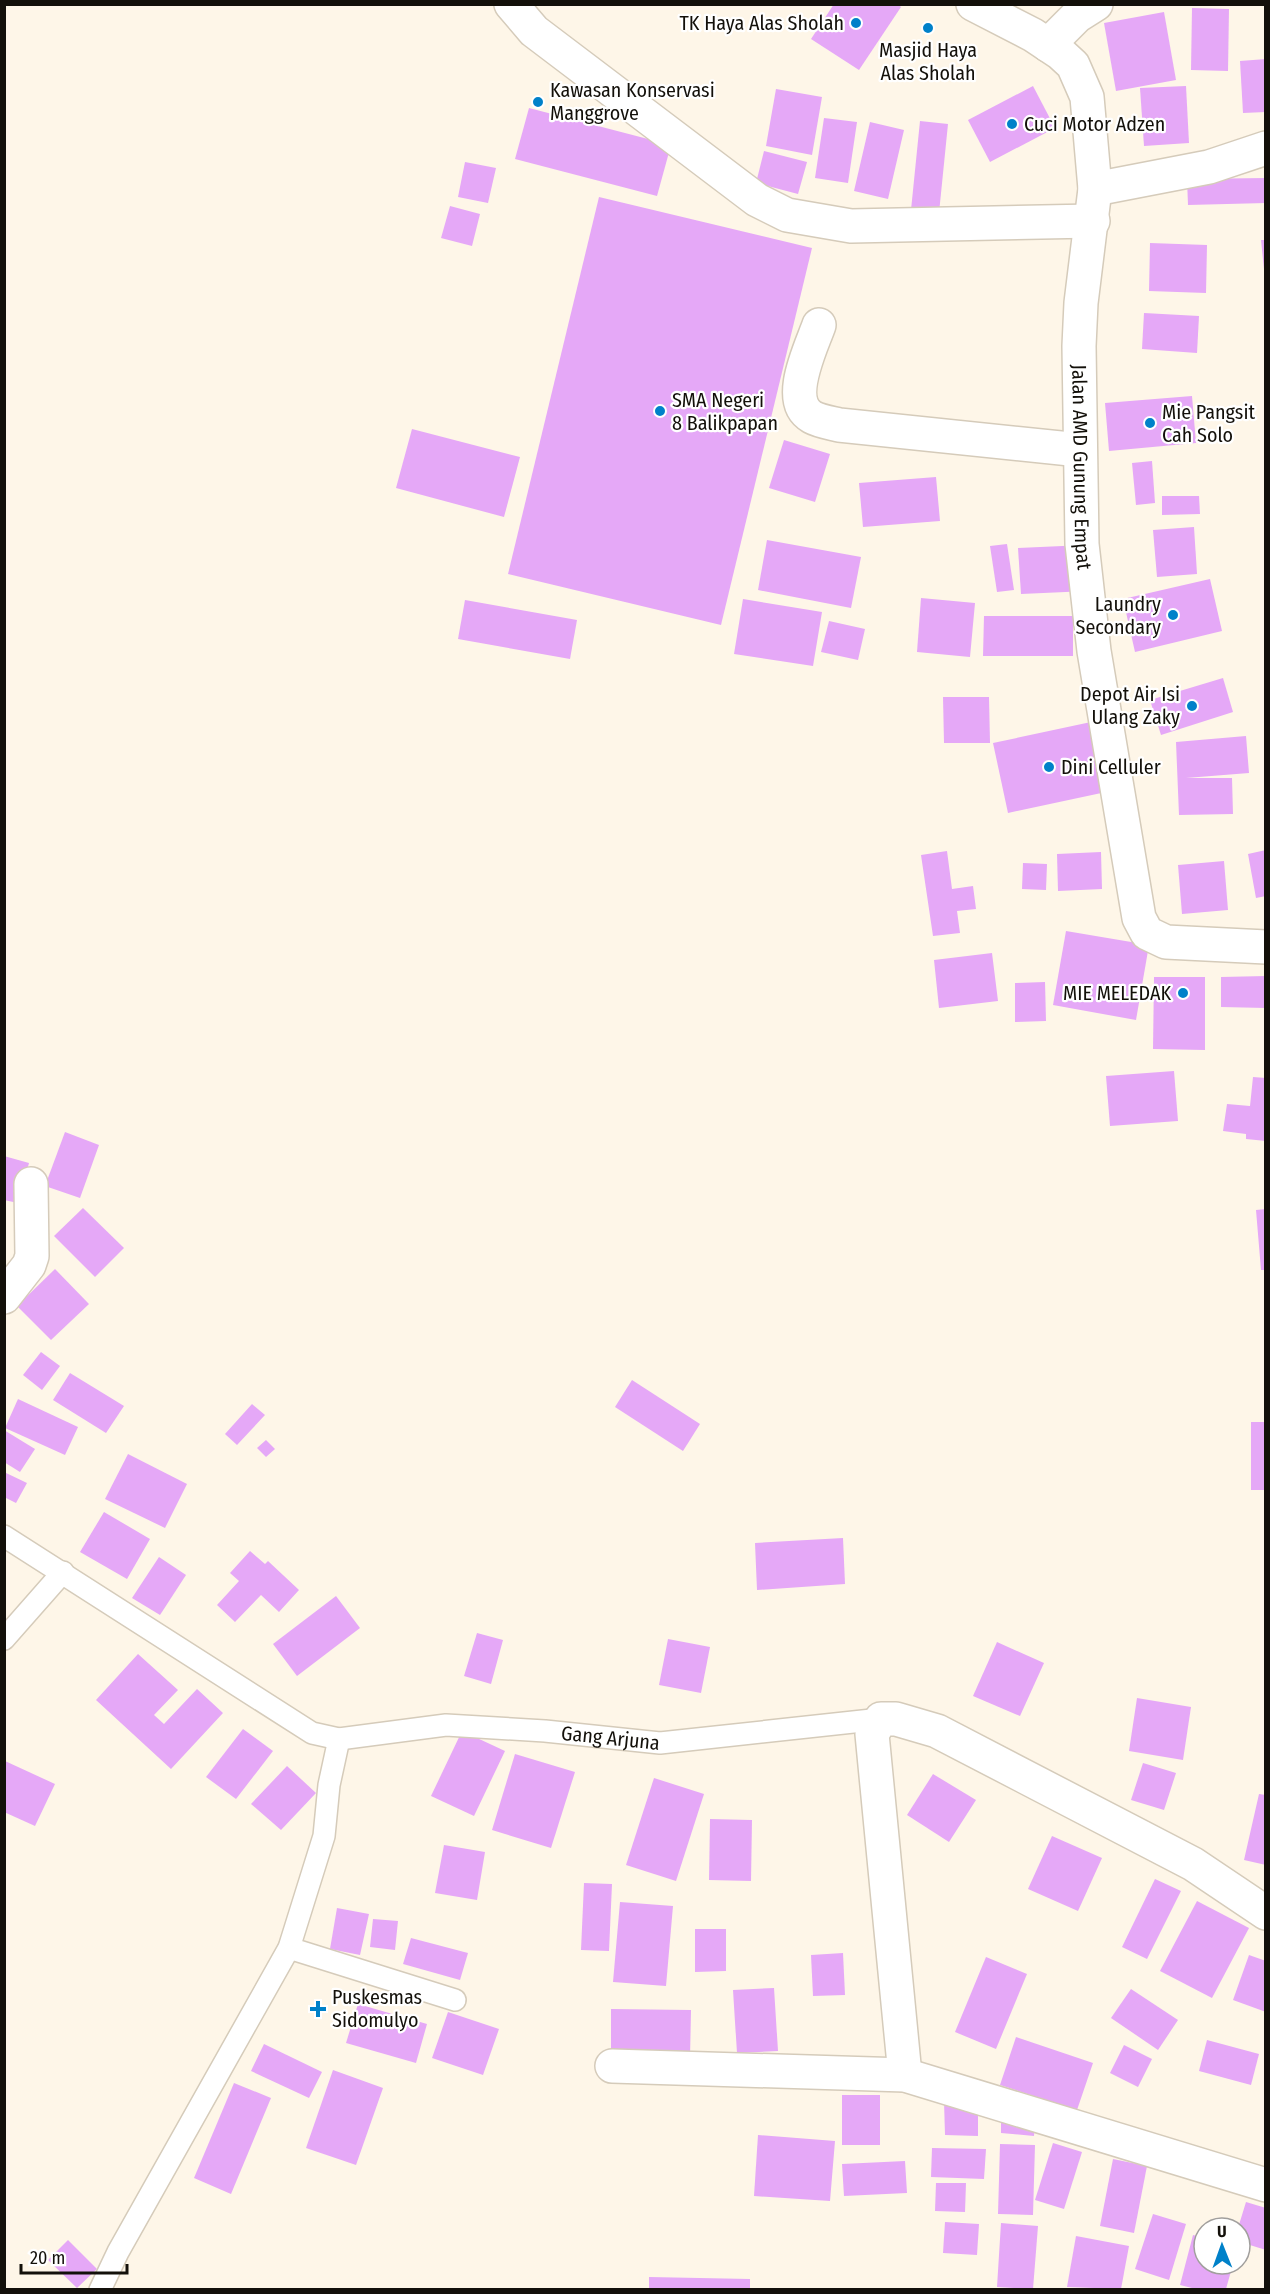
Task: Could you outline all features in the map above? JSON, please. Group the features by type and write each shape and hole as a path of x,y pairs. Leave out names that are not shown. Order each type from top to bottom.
{"street":[{"path":"511,4 534,31 757,200 787,215 851,226 1093,221"},
{"name":"Jalan AMD Gunung Empat","path":"973,4 1048,45 1072,65 1087,97 1095,189 1093,221 1081,303 1082,544 1094,651 1142,927 1155,939 1180,945 1266,947"},
{"path":"1048,45 1077,16 1096,4"},
{"path":"1095,189 1209,166 1266,148"},
{"path":"819,326 799,386 798,398 804,410 812,417 839,425 1080,450"},
{"path":"4,1297 29,1265 32,1256 30,1184"},
{"path":"904,2075 872,1734 881,1719 896,1719 937,1731 1193,1864 1266,1912"},
{"path":"612,2066 904,2075 1266,2185"}],"lane":[{"path":"4,1536 312,1733 339,1739 324,1836 289,1948 118,2252 100,2289"},
{"path":"4,1639 63,1572"},
{"name":"Gang Arjuna","path":"339,1739 446,1725 545,1731 660,1743 881,1719"},
{"path":"289,1948 455,2000"}],"building":[{"name":"TK Haya Alas Sholah","path":"834,4 897,4 901,7 859,70 811,39"},
{"path":"1192,8 1229,9 1228,71 1191,70"},
{"path":"1164,12 1176,80 1116,91 1104,23"},
{"path":"1266,59 1266,112 1243,113 1240,61"},
{"name":"Cuci Motor Adzen","path":"1033,86 1055,128 990,162 968,120"},
{"path":"1186,86 1189,143 1144,146 1140,88"},
{"path":"776,89 822,97 812,155 766,146"},
{"path":"529,108 671,145 657,196 515,159"},
{"path":"824,118 857,122 848,183 815,178"},
{"path":"920,121 948,124 939,213 911,210"},
{"path":"870,122 904,130 888,199 854,191"},
{"path":"764,151 807,162 798,194 756,183"},
{"path":"465,162 496,168 488,203 458,197"},
{"path":"1266,178 1266,203 1188,205 1187,179"},
{"name":"SMA Negeri 8 Balikpapan","path":"599,197 812,248 721,625 508,574"},
{"path":"450,206 480,214 472,246 441,238"},
{"path":"1261,240 1266,240 1266,269 1264,269"},
{"path":"1150,243 1207,245 1206,293 1149,291"},
{"path":"1144,313 1199,316 1197,353 1142,349"},
{"name":"Mie Pangsit Cah Solo","path":"1192,396 1196,443 1109,451 1105,403"},
{"path":"412,429 520,457 504,517 396,488"},
{"path":"784,440 830,454 815,502 769,488"},
{"path":"1152,461 1155,503 1136,505 1132,463"},
{"path":"936,477 940,521 863,527 859,483"},
{"path":"1162,496 1199,496 1200,514 1162,515"},
{"path":"1194,527 1197,574 1157,577 1153,530"},
{"path":"767,540 861,557 851,608 758,590"},
{"path":"1007,544 1014,590 997,592 990,546"},
{"path":"1085,545 1088,591 1021,594 1018,548"},
{"name":"Laundry Secondary","path":"1210,579 1222,631 1135,652 1123,599"},
{"path":"921,598 975,603 970,657 917,652"},
{"path":"743,599 822,612 813,666 734,654"},
{"path":"465,600 577,620 570,659 458,639"},
{"path":"984,616 1073,616 1073,656 983,656"},
{"path":"829,621 865,629 858,660 821,652"},
{"name":"Depot Air Isi Ulang Zaky","path":"1223,678 1233,712 1161,735 1150,700"},
{"path":"943,697 989,697 990,743 944,743"},
{"name":"Dini Celluler","path":"1091,722 1106,792 1008,813 993,743"},
{"path":"1246,736 1249,773 1186,778 1232,778 1233,814 1179,815 1176,742"},
{"path":"1266,850 1266,896 1256,898 1248,854"},
{"path":"947,851 952,889 973,886 976,909 957,911 960,933 933,936 921,855"},
{"path":"1101,852 1102,889 1058,891 1057,854"},
{"path":"1224,861 1228,910 1182,914 1178,865"},
{"path":"1023,863 1047,864 1046,890 1022,889"},
{"path":"1066,931 1149,945 1136,1020 1053,1005"},
{"path":"992,953 998,1001 939,1008 934,960"},
{"path":"1266,976 1266,1008 1221,1007 1221,977"},
{"path":"1154,977 1205,977 1205,1050 1153,1049"},
{"path":"1045,982 1046,1021 1015,1022 1015,983"},
{"path":"1174,1071 1178,1121 1110,1126 1106,1076"},
{"path":"1253,1077 1266,1078 1266,1141 1246,1139 1246,1134 1223,1131 1227,1104 1250,1106"},
{"path":"65,1132 99,1145 80,1198 45,1186"},
{"path":"4,1156 29,1163 18,1203 4,1200"},
{"path":"83,1208 124,1248 95,1277 54,1236"},
{"path":"1266,1209 1266,1270 1261,1270 1256,1210"},
{"path":"55,1269 89,1304 51,1340 17,1306"},
{"path":"41,1352 60,1366 42,1390 23,1375"},
{"path":"70,1373 124,1406 106,1433 53,1400"},
{"path":"632,1380 700,1424 683,1451 615,1407"},
{"path":"18,1399 78,1427 65,1455 5,1428"},
{"path":"252,1404 265,1415 237,1445 225,1434"},
{"path":"1251,1422 1266,1422 1266,1490 1251,1490"},
{"path":"4,1430 35,1449 20,1472 4,1462"},
{"path":"266,1440 275,1449 266,1457 257,1448"},
{"path":"128,1454 187,1484 165,1528 105,1499"},
{"path":"4,1472 27,1483 16,1503 4,1497"},
{"path":"104,1512 150,1539 127,1579 80,1552"},
{"path":"843,1538 845,1584 757,1590 755,1543"},
{"path":"250,1551 265,1564 268,1561 299,1590 279,1612 261,1595 235,1622 217,1605 239,1581 230,1573"},
{"path":"159,1557 186,1575 160,1615 132,1598"},
{"path":"336,1596 360,1628 297,1676 273,1644"},
{"path":"477,1633 503,1640 491,1684 464,1676"},
{"path":"668,1639 710,1647 701,1693 659,1685"},
{"path":"997,1642 1044,1663 1020,1716 973,1696"},
{"path":"138,1654 178,1690 154,1715 164,1724 197,1689 223,1713 171,1769 96,1700"},
{"path":"1137,1698 1191,1707 1183,1760 1129,1751"},
{"path":"243,1729 273,1751 236,1799 206,1777"},
{"path":"462,1731 505,1751 474,1816 431,1796"},
{"path":"515,1754 575,1772 551,1848 492,1830"},
{"path":"5,1761 55,1784 35,1826 4,1812"},
{"path":"1143,1763 1176,1773 1164,1810 1131,1800"},
{"path":"287,1766 316,1793 281,1830 251,1804"},
{"path":"933,1774 976,1800 949,1842 907,1815"},
{"path":"654,1778 704,1794 676,1881 626,1865"},
{"path":"1259,1794 1266,1795 1266,1865 1244,1860"},
{"path":"710,1819 752,1820 751,1881 709,1880"},
{"path":"1052,1836 1102,1858 1078,1911 1028,1889"},
{"path":"444,1845 485,1852 477,1900 435,1893"},
{"path":"1155,1879 1181,1891 1147,1959 1122,1947"},
{"path":"584,1883 612,1884 609,1951 581,1950"},
{"path":"1197,1901 1249,1928 1212,1998 1160,1971"},
{"path":"620,1902 673,1906 666,1986 613,1982"},
{"path":"337,1908 369,1914 360,1955 330,1949"},
{"path":"373,1919 398,1921 395,1950 370,1947"},
{"path":"695,1929 726,1929 726,1971 695,1972"},
{"path":"411,1938 468,1953 460,1980 403,1964"},
{"path":"843,1953 845,1995 813,1996 811,1955"},
{"path":"1249,1955 1266,1961 1266,2012 1233,2000"},
{"path":"986,1957 1027,1974 996,2049 955,2032"},
{"path":"774,1988 778,2051 737,2053 733,1990"},
{"path":"1131,1989 1178,2020 1158,2050 1111,2018"},
{"path":"358,2004 427,2024 416,2063 346,2043"},
{"path":"611,2009 691,2010 690,2059 611,2059"},
{"path":"448,2012 499,2029 483,2075 432,2058"},
{"path":"1016,2037 1093,2063 1077,2110 1000,2085"},
{"path":"1207,2040 1259,2054 1251,2085 1199,2071"},
{"path":"264,2044 322,2072 309,2098 251,2071"},
{"path":"1124,2045 1152,2059 1138,2087 1110,2073"},
{"path":"333,2070 383,2088 356,2165 306,2148"},
{"path":"234,2083 271,2098 231,2194 194,2178"},
{"path":"842,2095 880,2095 880,2145 842,2145"},
{"path":"944,2101 978,2102 978,2136 945,2135"},
{"path":"1001,2114 1035,2118 1034,2136 1001,2133"},
{"path":"758,2135 835,2141 830,2201 754,2196"},
{"path":"1053,2143 1082,2152 1064,2209 1035,2200"},
{"path":"1000,2144 1035,2145 1033,2215 998,2214"},
{"path":"932,2148 986,2149 984,2179 931,2177"},
{"path":"1113,2159 1147,2166 1134,2233 1100,2226"},
{"path":"905,2161 907,2193 844,2196 842,2164"},
{"path":"936,2183 966,2183 965,2212 935,2211"},
{"path":"1246,2202 1266,2208 1266,2250 1252,2246 1252,2216 1242,2216"},
{"path":"1153,2214 1186,2224 1169,2280 1135,2269"},
{"path":"945,2222 979,2224 977,2255 943,2253"},
{"path":"1001,2223 1038,2226 1033,2289 997,2287"},
{"path":"1076,2236 1129,2246 1121,2289 1067,2287"},
{"path":"1192,2239 1192,2276 1230,2276 1226,2289 1196,2289 1180,2285"},
{"path":"68,2240 97,2269 77,2288 48,2260"},
{"path":"649,2277 750,2279 750,2289 649,2289"}],"place":[{"name":"TK Haya Alas Sholah","path":"856,23"},
{"name":"Masjid Haya Alas Sholah","path":"928,28"},
{"name":"Kawasan Konservasi Manggrove","path":"538,102"},
{"name":"Cuci Motor Adzen","path":"1012,124"},
{"name":"SMA Negeri 8 Balikpapan","path":"660,411"},
{"name":"Mie Pangsit Cah Solo","path":"1150,423"},
{"name":"Laundry Secondary","path":"1173,615"},
{"name":"Depot Air Isi Ulang Zaky","path":"1192,706"},
{"name":"Dini Celluler","path":"1049,767"},
{"name":"MIE MELEDAK","path":"1183,993"},
{"name":"Puskesmas Sidomulyo","path":"318,2009"}]}
